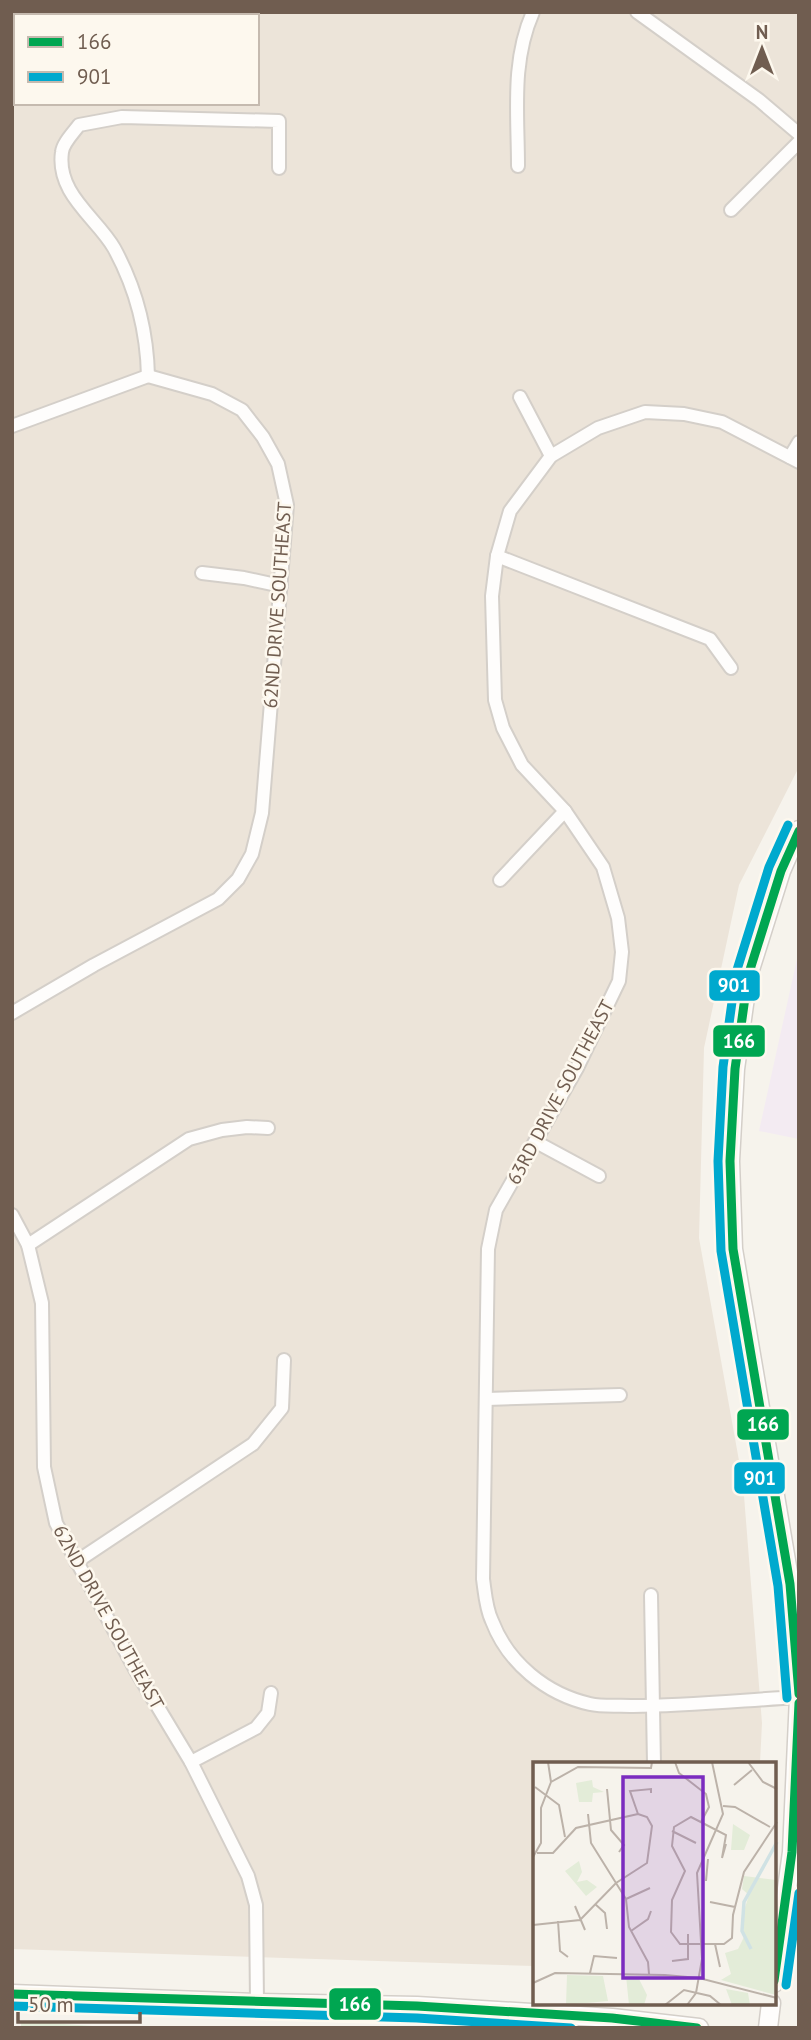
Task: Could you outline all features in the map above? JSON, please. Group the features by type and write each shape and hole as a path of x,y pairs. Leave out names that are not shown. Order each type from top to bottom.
{"street":[{"path":"519,166 517,61 523,33 533,12"},
{"path":"637,12 654,17 799,134"},
{"path":"12,426 148,376 148,346 141,309 113,247 82,211 65,179 62,150 79,125 122,117 279,121 279,168"},
{"path":"730,210 799,142"},
{"name":"62ND DRIVE SOUTHEAST","path":"12,1013 94,965 218,899 238,879 252,854 262,813 287,505 278,464 242,410 212,394 148,376"},
{"path":"520,397 551,456"},
{"name":"63RD DRIVE SOUTHEAST","path":"794,459 722,422 684,414 645,412 598,428 551,456 510,511 496,556 492,596 495,700 503,728 522,765 565,811 603,867 618,918 622,952 619,981 577,1068 496,1210 488,1249 483,1579 491,1620 505,1648 527,1673 572,1700 594,1705 653,1706 799,1697"},
{"path":"794,459 799,442"},
{"path":"496,556 710,639 732,668"},
{"path":"202,573 281,586"},
{"path":"500,880 565,811"},
{"path":"776,1968 792,1852 799,1697 790,1584 733,1249 730,1161 735,1069 748,976 781,871 799,830"},
{"path":"28,1245 189,1139 222,1130 268,1128"},
{"path":"536,1142 598,1177"},
{"name":"62ND DRIVE SOUTHEAST","path":"12,1215 28,1245 42,1303 44,1467 56,1522 76,1562 191,1762 248,1875 256,1915 257,2003"},
{"path":"76,1562 253,1444 282,1408 284,1360"},
{"path":"486,1399 620,1395"},
{"path":"651,1595 653,1762"},
{"path":"191,1762 256,1728 268,1713 271,1693"},
{"path":"12,1994 417,2006 612,2018 699,2028"},
{"path":"768,2028 772,2005"}],"shaded area":[{"path":"12,12 799,12 799,767 739,885 704,1048 699,1238 743,1483 762,1723 760,1762 533,1762 533,1966 12,1949"},
{"path":"799,950 799,1139 759,1131"}],"green space":[{"path":"21,2021 121,2028 21,2028"}],"transit line":[{"name":"901","path":"787,1698 778,1586 721,1251 718,1161 723,1067 736,973 769,867 788,825"},
{"name":"166","path":"799,831 781,871 748,976 735,1069 730,1161 733,1249 790,1584 799,1694"},
{"name":"166","path":"776,1967 792,1852 799,1703"},
{"name":"901","path":"786,1985 799,1893"},
{"name":"166","path":"12,1994 417,2006 612,2018 697,2028"},
{"name":"901","path":"12,2006 417,2018 571,2028"}]}
